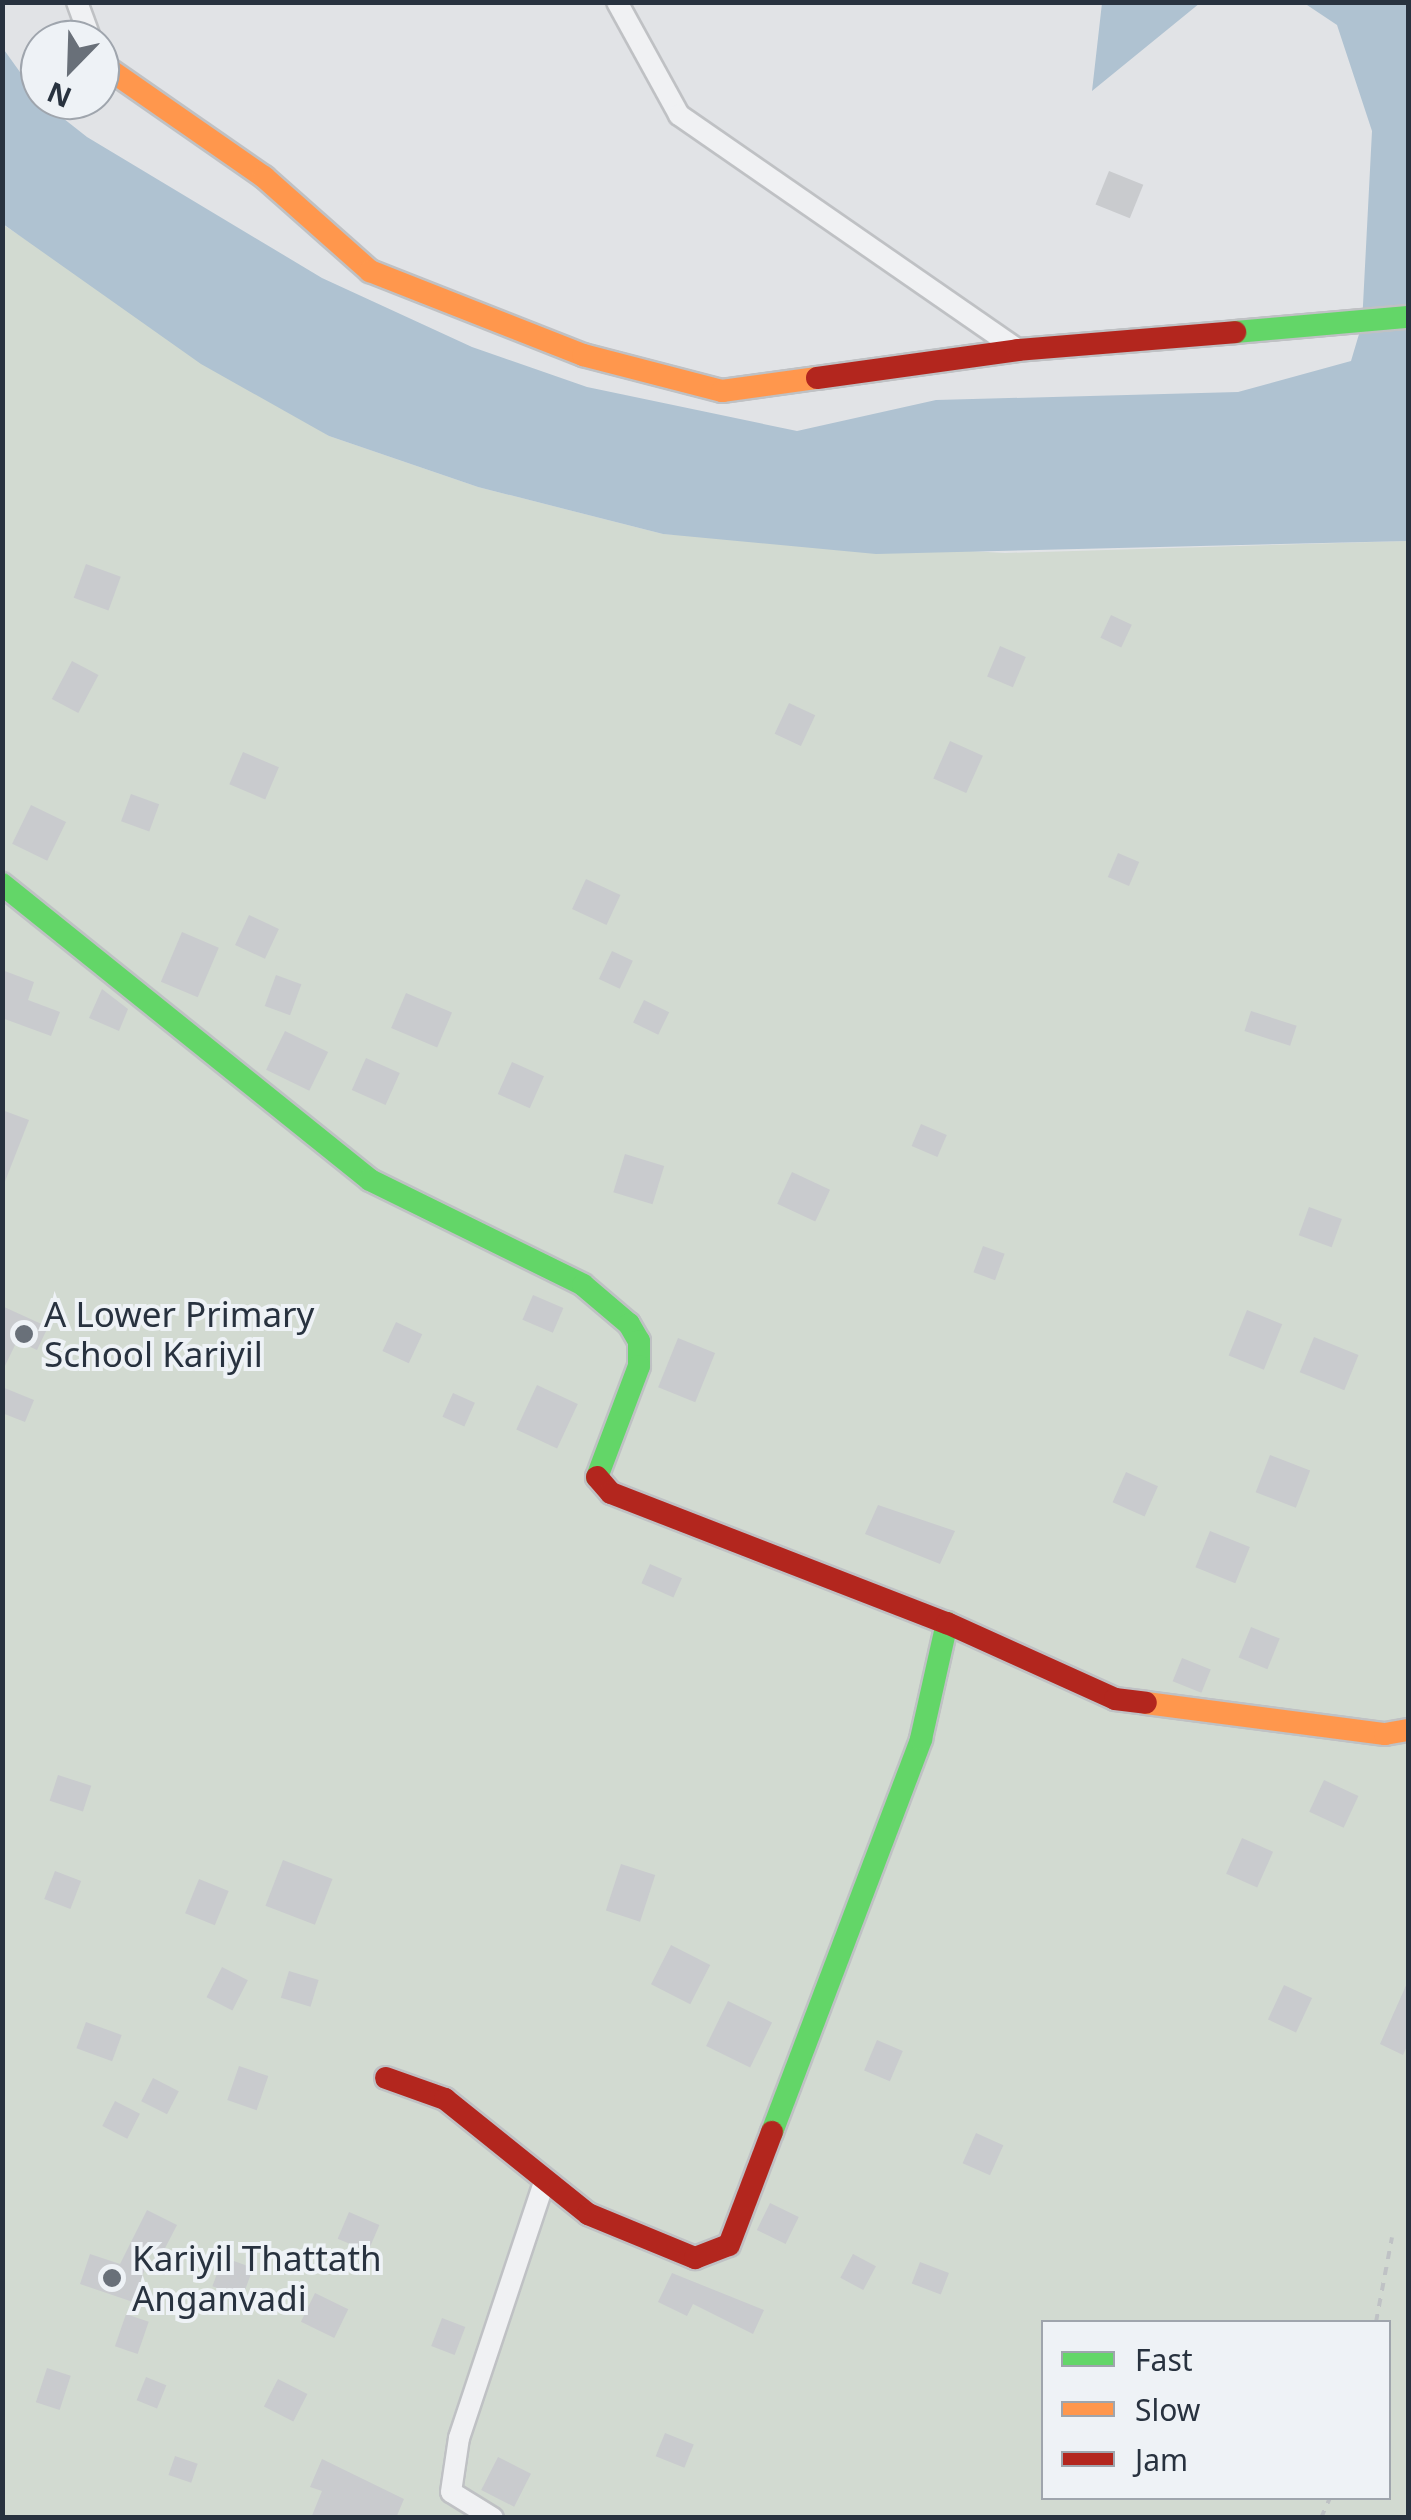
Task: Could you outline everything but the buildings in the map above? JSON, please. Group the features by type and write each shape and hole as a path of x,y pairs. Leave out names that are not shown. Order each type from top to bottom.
{"street":[{"path":"616,2 679,115 1018,350"},
{"path":"120,77 264,176 370,270 583,355 722,390 1018,350 1408,318"},
{"path":"2,884 370,1180 584,1285 629,1324 639,1341 639,1366 596,1476 611,1493 947,1623 1115,1699 1385,1734 1408,1730"},
{"path":"386,2078 445,2099 544,2183 588,2214 695,2258 729,2246 921,1739 947,1623"},
{"path":"493,2518 452,2492 456,2456 544,2183"}],"path":[{"path":"1376,2320 1392,2237"}],"shaded area":[{"path":"2,224 329,436 478,487 663,534 1005,553 1408,541 1408,2517 3,2517"}],"water":[{"path":"1102,2 1200,3 1092,91"},
{"path":"1304,3 1408,3 1408,541 876,554 663,534 478,487 329,436 201,364 3,224 2,47 20,72 20,120 65,120 87,137 322,278 472,347 587,387 797,431 936,400 1238,392 1351,361 1362,324 1372,131 1337,25"}],"traffic: fast":[{"path":"1235,332 1408,317"},
{"path":"2,884 370,1180 583,1285 629,1324 639,1341 639,1366 597,1477"},
{"path":"772,2132 921,1739 947,1623"}],"traffic: slow":[{"path":"120,77 264,177 370,271 583,355 722,391 817,378"},
{"path":"1146,1703 1385,1734 1408,1730"}],"traffic: jam":[{"path":"817,378 1018,350 1235,332"},
{"path":"597,1477 611,1493 947,1623 1115,1699 1146,1703"},
{"path":"386,2078 445,2099 588,2214 695,2258 729,2245 772,2132"}],"place":[{"name":"A Lower Primary School Kariyil","path":"24,1334"},
{"name":"Kariyil Thattath Anganvadi","path":"112,2278"}]}
